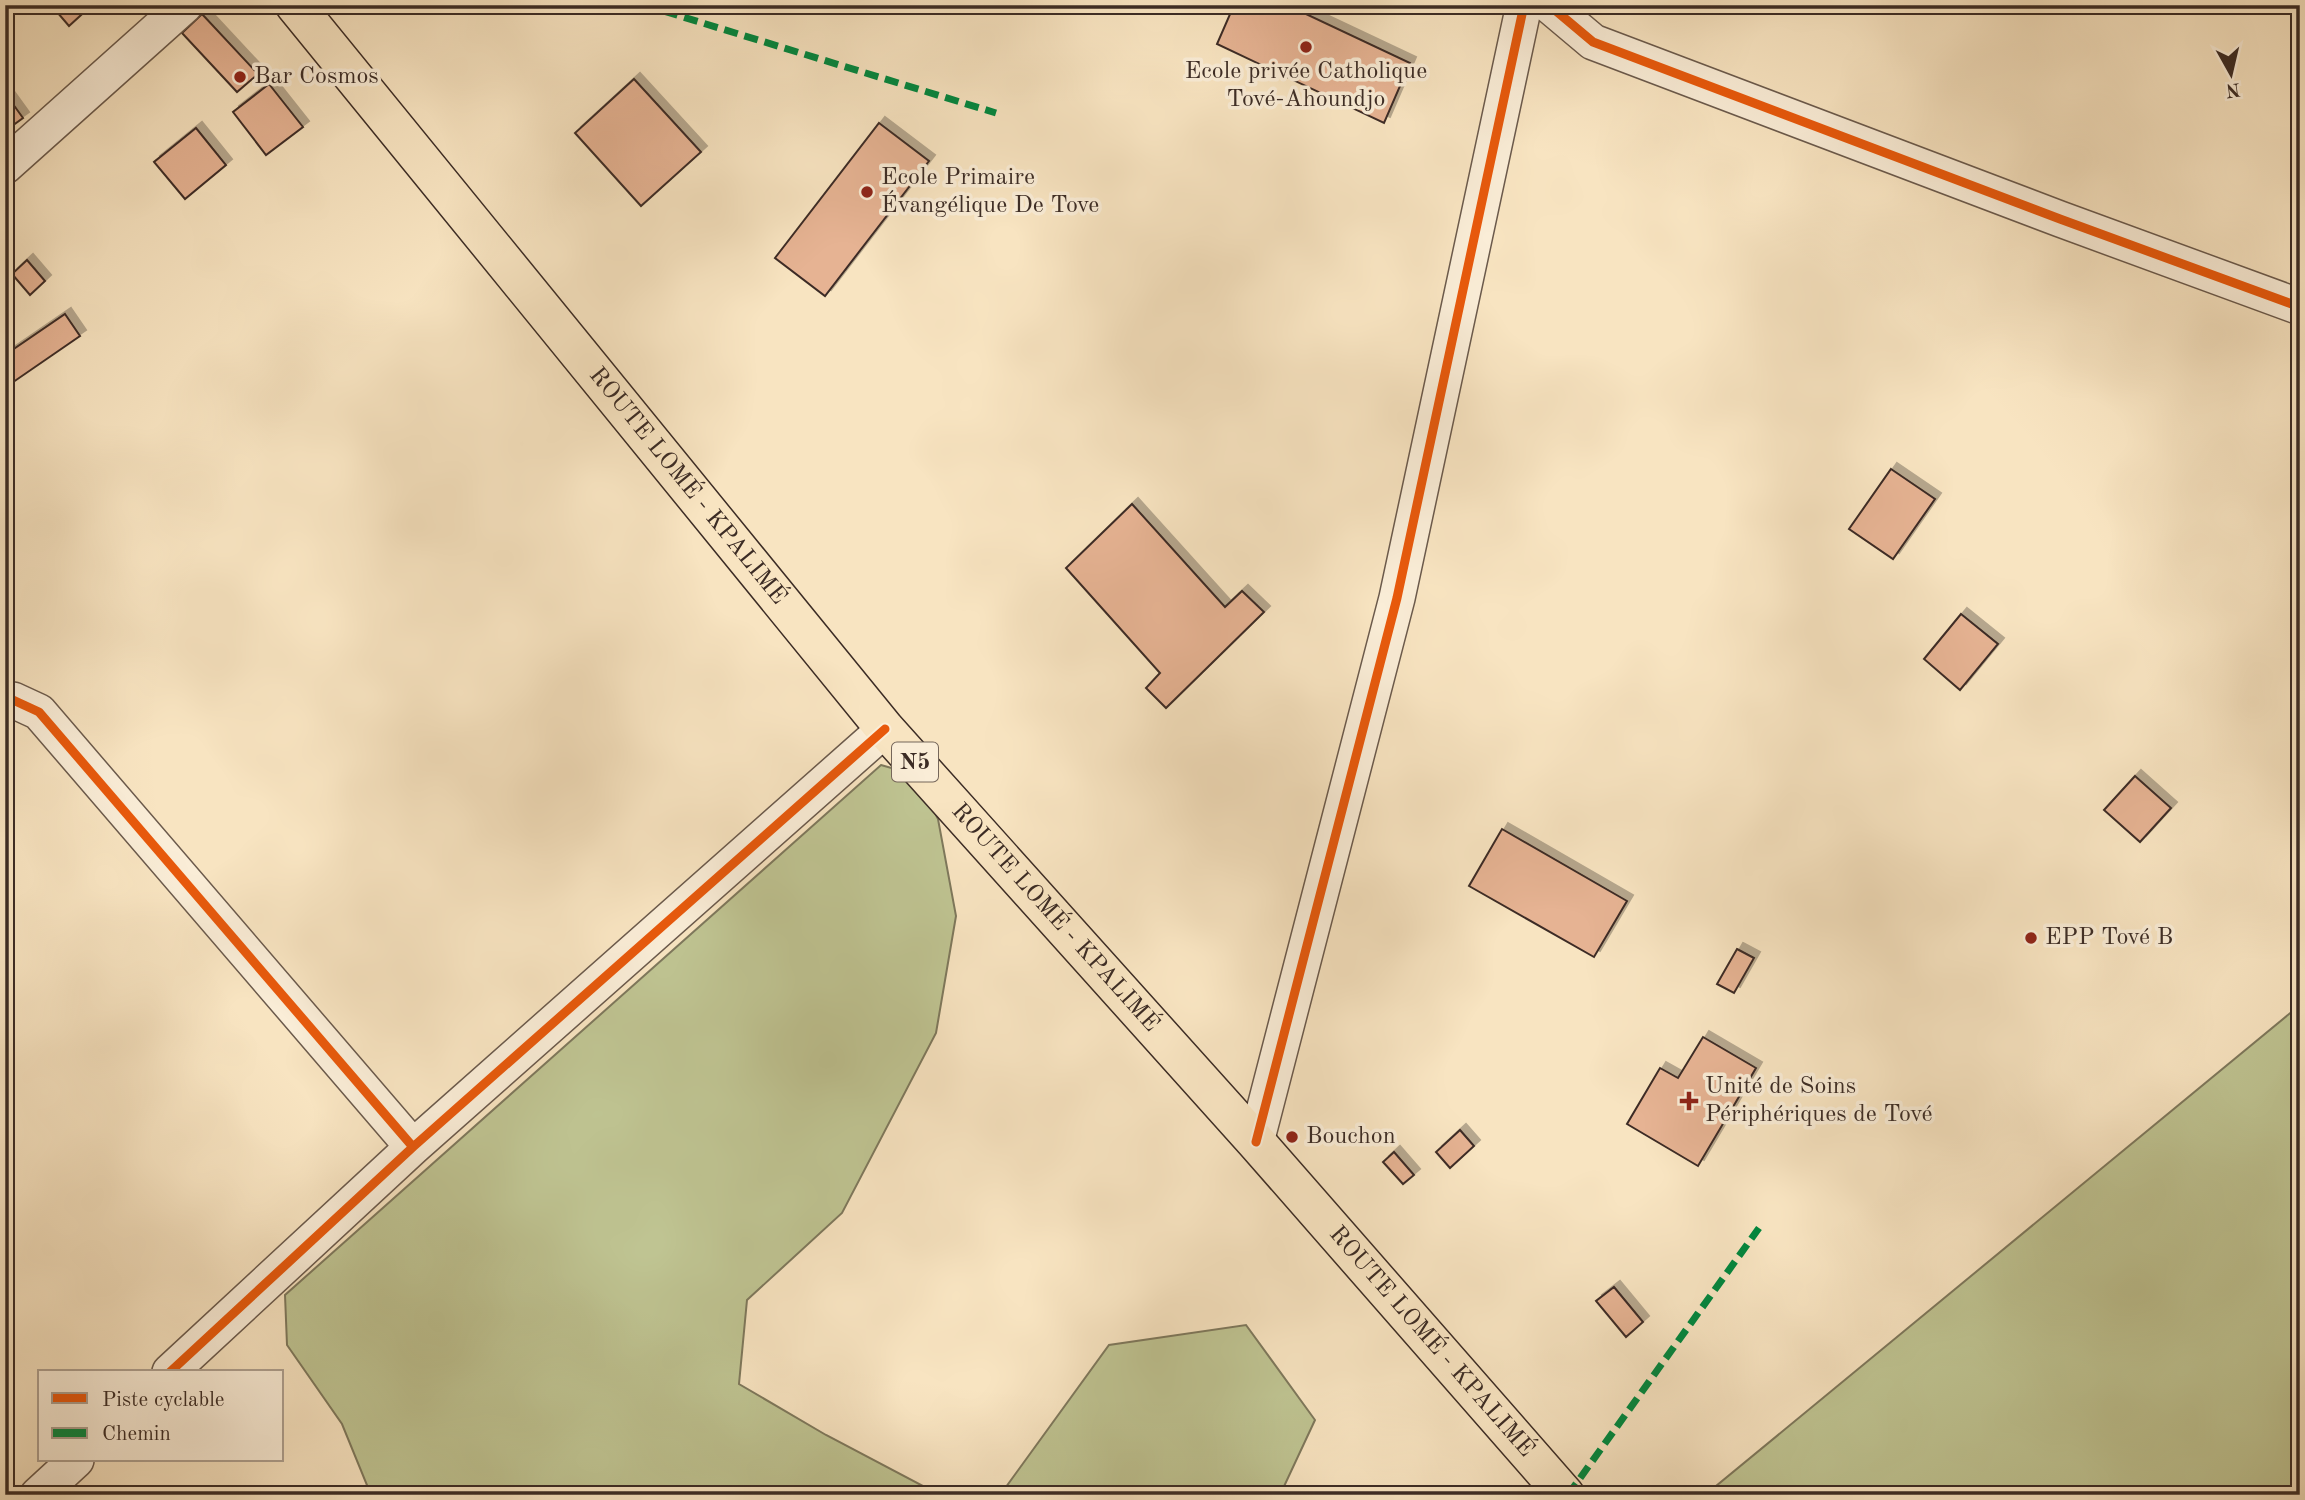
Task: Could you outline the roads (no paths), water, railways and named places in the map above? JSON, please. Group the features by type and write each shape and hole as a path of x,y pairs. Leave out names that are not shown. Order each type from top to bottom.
{"main road":[{"name":"ROUTE LOMÉ - KPALIMÉ","path":"295,5 885,729 1256,1142 1565,1495"}],"street":[{"path":"5,166 185,5"},
{"path":"1256,1142 1397,598 1524,5"},
{"path":"1549,5 1593,42 2300,307"},
{"path":"5,699 39,712 413,1146"},
{"path":"172,1370 413,1146 885,729"},
{"path":"38,1495 74,1462"}],"place":[{"name":"Ecole privée Catholique Tové-Ahoundjo","path":"1306,47"},
{"name":"Bar Cosmos","path":"240,77"},
{"name":"Ecole Primaire Évangélique De Tove","path":"867,192"},
{"name":"EPP Tové B","path":"2031,938"},
{"name":"Unité de Soins Périphériques de Tové","path":"1689,1101"},
{"name":"Bouchon","path":"1292,1137"}]}
